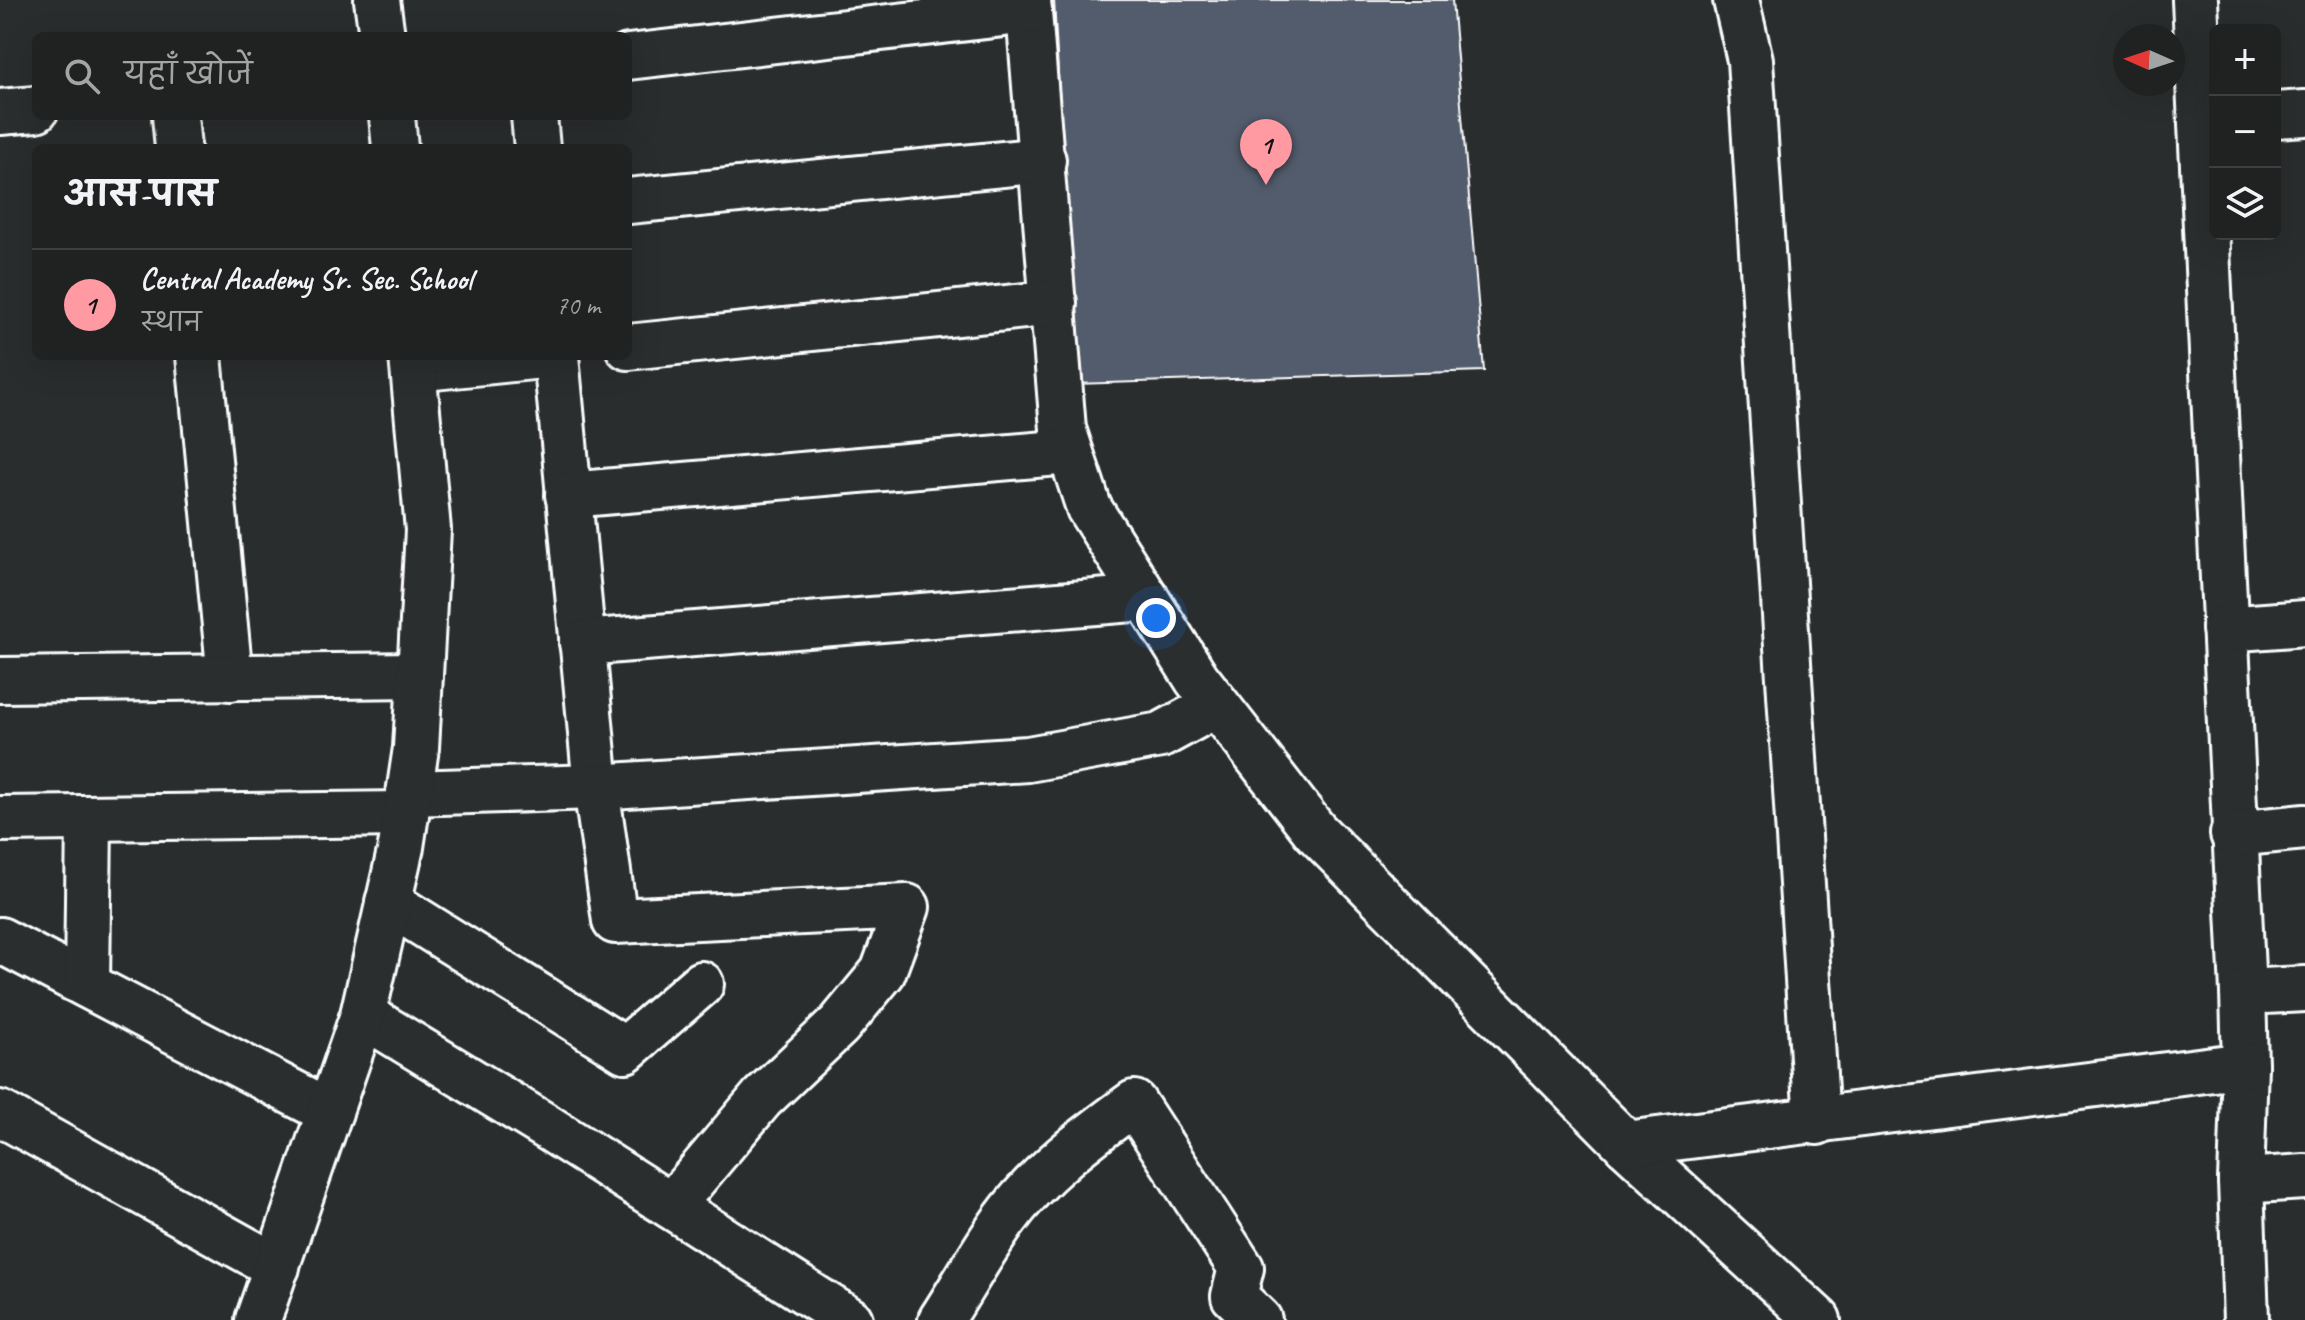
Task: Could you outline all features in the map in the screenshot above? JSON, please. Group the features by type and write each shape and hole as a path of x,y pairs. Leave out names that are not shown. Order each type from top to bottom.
{"street":[{"path":"377,0 381,32"},
{"path":"1736,0 1750,60 1817,1122"},
{"path":"2195,0 2208,121 2233,834 2243,992 2245,1065 2241,1181 2246,1320"},
{"path":"632,56 1029,5 1063,429 1089,508 1216,705 1315,831 1626,1144 1818,1320"},
{"path":"0,112 32,109"},
{"path":"2281,115 2305,113"},
{"path":"175,120 178,144"},
{"path":"392,120 395,144"},
{"path":"534,120 537,144"},
{"path":"632,201 1043,160"},
{"path":"632,347 1054,303"},
{"path":"199,360 230,678"},
{"path":"258,1320 363,1015 407,804 416,748 428,530 413,363 468,360"},
{"path":"556,360 596,787 615,921 907,907 883,972 839,1025 762,1098 671,1206"},
{"path":"568,495 1070,452"},
{"path":"582,643 1146,598"},
{"path":"2225,629 2305,623"},
{"path":"0,680 420,675"},
{"path":"0,819 407,804 596,787 1028,759 1161,735 1216,705"},
{"path":"87,985 89,818"},
{"path":"2233,834 2305,827"},
{"path":"388,902 625,1050 701,984"},
{"path":"0,940 330,1112"},
{"path":"2243,992 2305,989"},
{"path":"363,1015 850,1320"},
{"path":"1626,1144 2245,1065"},
{"path":"941,1320 1004,1220 1075,1146 1134,1103 1241,1268 1234,1296 1259,1320"},
{"path":"0,1113 277,1267"},
{"path":"2241,1181 2305,1177"}],"building":[{"path":"1054,0 1452,0 1484,371 1075,384"}],"place":[{"name":"Central Academy Sr. Sec. School","path":"1266,185"}]}
